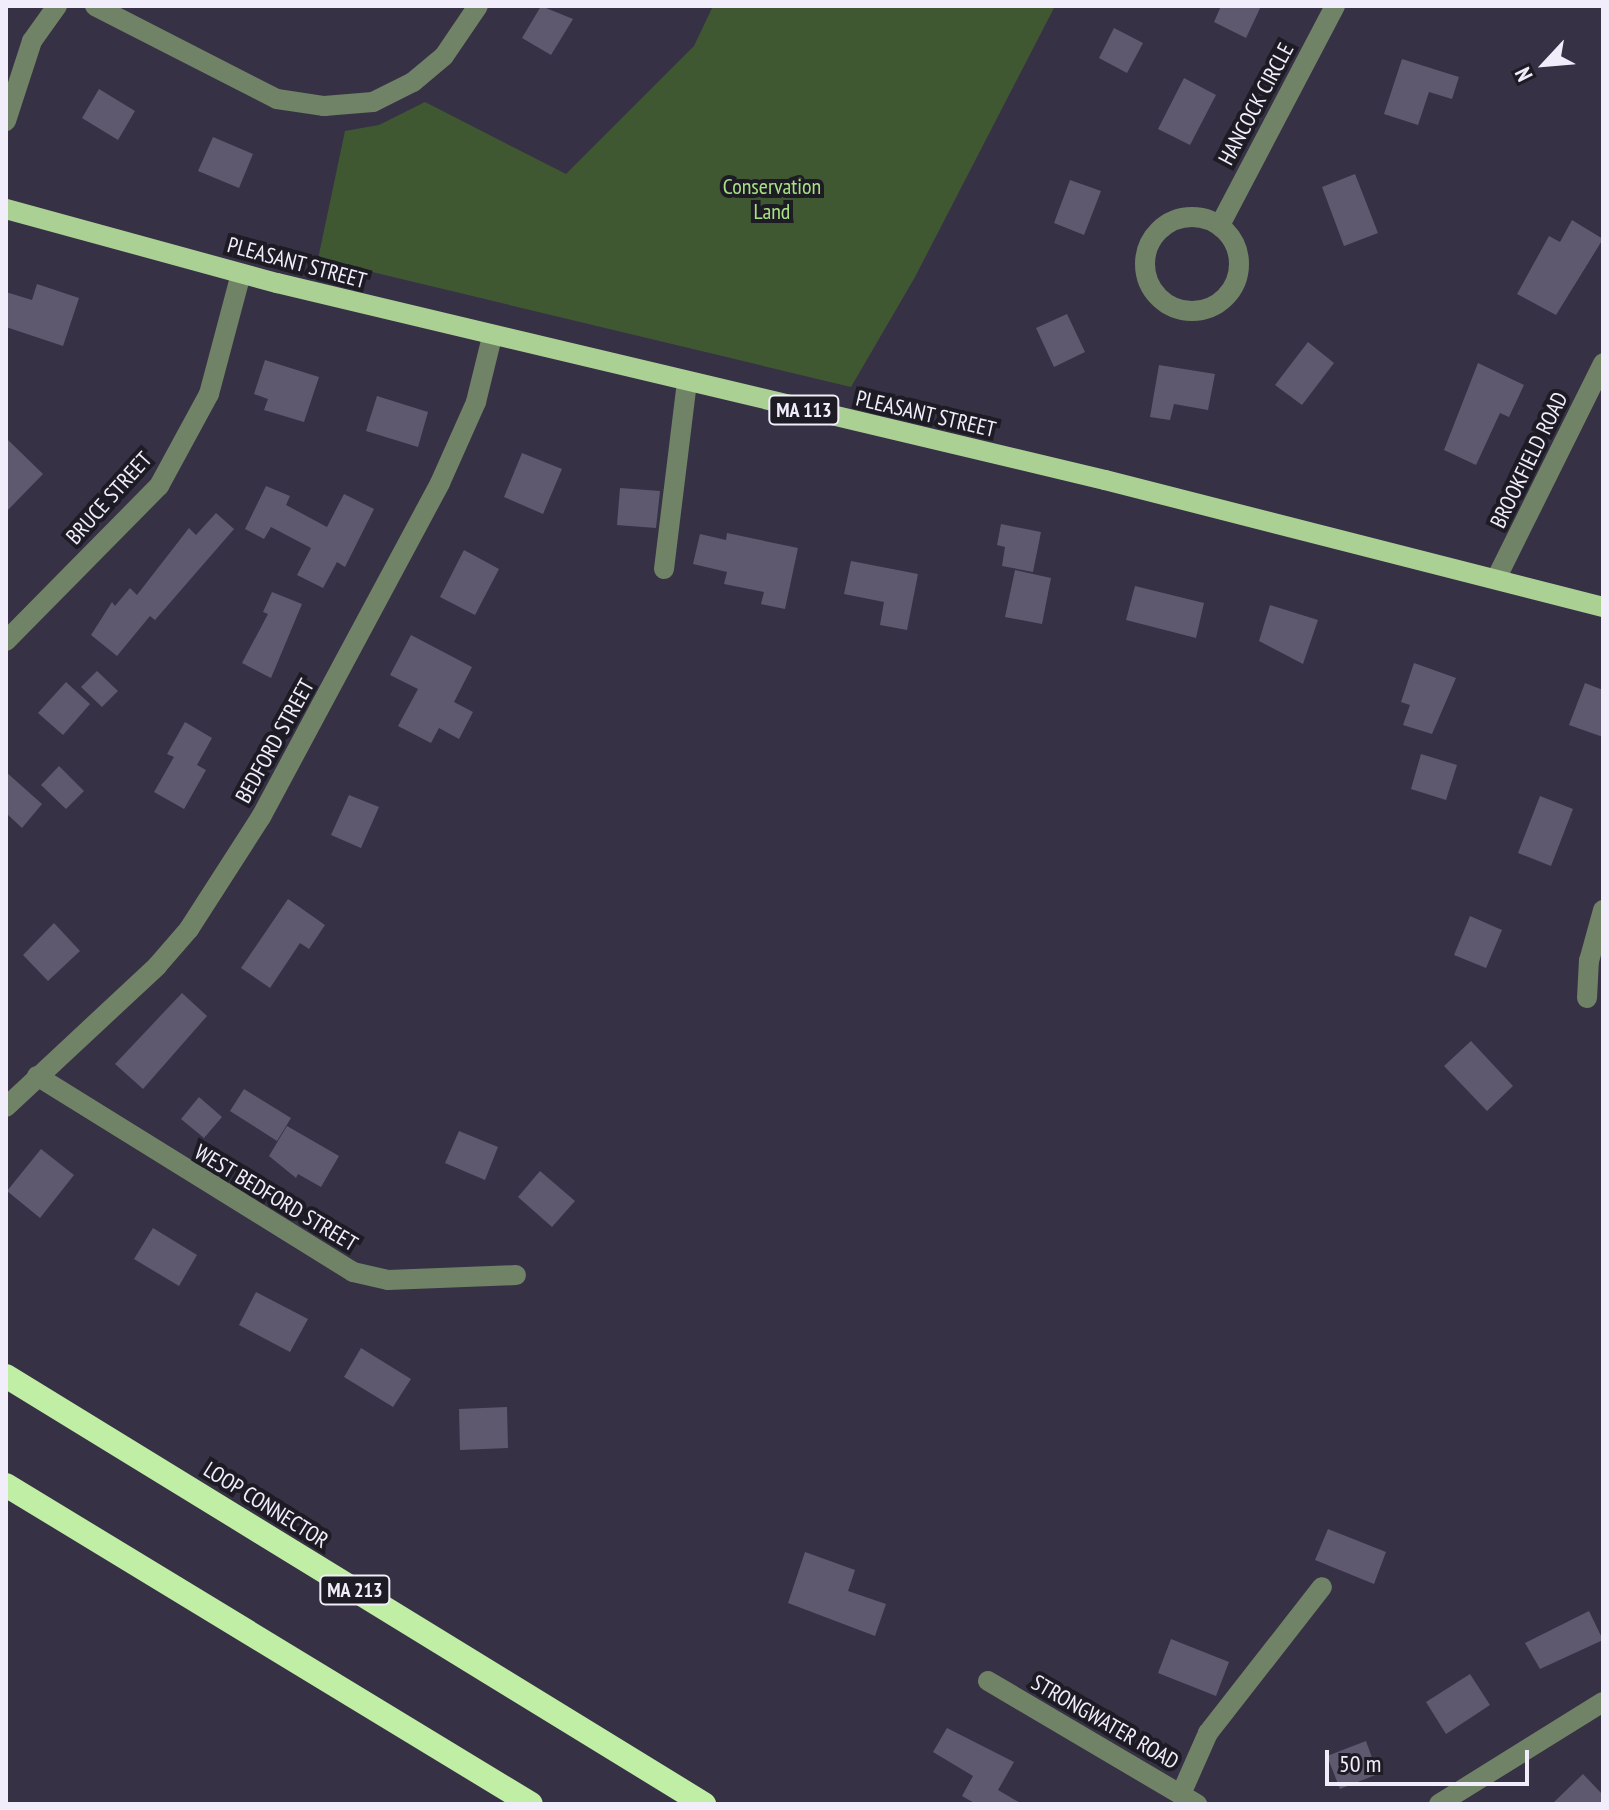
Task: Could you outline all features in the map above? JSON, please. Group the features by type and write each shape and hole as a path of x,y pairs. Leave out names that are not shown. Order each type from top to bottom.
{"highway":[{"name":"LOOP CONNECTOR","path":"6,1376 704,1804"},
{"path":"6,1485 531,1804"}],"main road":[{"name":"PLEASANT STREET","path":"6,209 241,274 492,337 687,381 1603,607"}],"street":[{"path":"6,121 32,41 57,6"},
{"path":"95,6 277,99 324,106 373,102 413,82 444,56 478,6"},
{"name":"HANCOCK CIRCLE","path":"1220,225 1335,6"},
{"path":"1193,216 1220,225 1238,252 1235,285 1225,298 1196,312 1164,302 1146,277 1147,248 1154,235 1178,218 1193,216"},
{"name":"BRUCE STREET","path":"6,641 159,486 209,394 241,274"},
{"name":"BEDFORD STREET","path":"6,1107 173,948 261,817 440,483 476,402 492,337"},
{"name":"BROOKFIELD ROAD","path":"1496,579 1603,363"},
{"path":"664,569 687,381"},
{"path":"1587,998 1589,961 1603,910"},
{"name":"WEST BEDFORD STREET","path":"37,1076 353,1272 388,1280 516,1275"},
{"path":"1189,1799 1208,1733 1322,1587"},
{"name":"STRONGWATER ROAD","path":"988,1681 1189,1799"},
{"path":"1439,1804 1603,1702"}],"green space":[{"name":"Conservation Land","path":"713,6 1055,6 915,277 851,387 318,259 345,131 379,125 425,102 566,174 694,46"}],"building":[{"path":"541,6 573,19 551,55 522,38"},
{"path":"1221,6 1261,6 1246,38 1214,22"},
{"path":"1114,28 1143,43 1127,73 1099,58"},
{"path":"1402,59 1459,77 1452,99 1429,92 1418,125 1384,114"},
{"path":"1184,78 1216,95 1190,145 1158,129"},
{"path":"99,89 135,111 118,140 82,118"},
{"path":"213,137 253,154 239,188 198,171"},
{"path":"1355,174 1378,233 1344,246 1322,187"},
{"path":"1070,180 1101,191 1084,235 1054,223"},
{"path":"1572,220 1603,239 1556,315 1517,294 1549,236 1560,242"},
{"path":"37,284 79,298 63,346 6,327 6,292 32,300"},
{"path":"1067,314 1085,352 1054,367 1036,328"},
{"path":"1308,342 1334,363 1302,405 1275,385"},
{"path":"265,360 319,377 304,422 264,410 268,399 254,394"},
{"path":"1478,363 1524,385 1509,417 1500,413 1476,465 1444,450"},
{"path":"1159,365 1215,374 1208,410 1174,404 1170,420 1150,417"},
{"path":"377,396 428,412 418,447 366,431"},
{"path":"6,438 43,474 6,512"},
{"path":"522,453 562,469 543,514 504,497"},
{"path":"266,486 290,496 286,505 327,527 344,494 374,509 345,567 337,562 323,588 297,575 311,548 271,527 264,539 245,529"},
{"path":"620,488 660,491 656,528 617,525"},
{"path":"216,513 234,529 155,620 150,616 117,656 91,635 112,602 115,606 130,588 137,595 189,528 196,535"},
{"path":"1001,524 1041,532 1033,572 1002,566 1005,547 997,545"},
{"path":"727,533 798,548 785,609 761,604 764,592 724,584 727,572 693,564 700,534 726,540"},
{"path":"464,550 499,569 475,615 440,597"},
{"path":"851,561 918,574 907,630 880,625 884,602 844,594"},
{"path":"1015,570 1051,578 1042,624 1005,617"},
{"path":"1135,586 1204,603 1196,638 1126,620"},
{"path":"272,592 302,604 271,678 242,663 268,614 263,612"},
{"path":"1270,605 1318,620 1303,664 1259,641"},
{"path":"411,635 472,667 454,702 473,712 459,739 439,728 431,743 398,726 418,689 390,675"},
{"path":"1414,663 1456,678 1432,734 1403,725 1410,705 1401,702"},
{"path":"97,671 118,691 102,707 81,687"},
{"path":"66,682 90,704 63,735 38,713"},
{"path":"1585,683 1603,690 1603,737 1569,725"},
{"path":"185,722 212,738 197,765 206,770 184,809 154,792 174,757 167,754"},
{"path":"1421,754 1457,765 1446,800 1411,789"},
{"path":"59,766 84,791 66,809 41,785"},
{"path":"6,772 42,804 22,828 6,813"},
{"path":"349,795 379,807 361,848 331,835"},
{"path":"1540,796 1573,809 1551,866 1518,853"},
{"path":"288,899 325,925 309,949 300,943 270,988 241,968"},
{"path":"1470,916 1502,930 1486,968 1454,955"},
{"path":"54,923 80,951 48,981 23,955"},
{"path":"182,993 207,1016 143,1089 115,1064"},
{"path":"1471,1041 1513,1086 1487,1111 1444,1066"},
{"path":"244,1089 291,1118 277,1141 230,1111"},
{"path":"199,1097 222,1117 204,1138 181,1119"},
{"path":"287,1126 339,1156 321,1187 298,1174 296,1178 269,1156"},
{"path":"459,1131 498,1147 485,1180 445,1163"},
{"path":"41,1149 74,1175 40,1218 7,1191"},
{"path":"540,1171 575,1201 552,1227 518,1197"},
{"path":"153,1228 197,1255 179,1286 134,1259"},
{"path":"256,1292 308,1319 290,1352 239,1325"},
{"path":"361,1348 411,1379 393,1407 344,1377"},
{"path":"507,1407 508,1448 460,1450 459,1409"},
{"path":"1328,1529 1386,1552 1374,1584 1315,1560"},
{"path":"805,1552 855,1570 848,1591 886,1604 875,1636 788,1603"},
{"path":"1589,1611 1603,1640 1540,1669 1525,1643"},
{"path":"1171,1639 1229,1662 1216,1696 1158,1673"},
{"path":"1470,1674 1490,1705 1446,1734 1426,1702"},
{"path":"947,1728 1014,1762 998,1790 1022,1804 976,1804 962,1796 973,1776 933,1752"},
{"path":"1366,1741 1378,1774 1340,1789 1327,1756"},
{"path":"1583,1774 1603,1795 1603,1804 1552,1804"}]}
